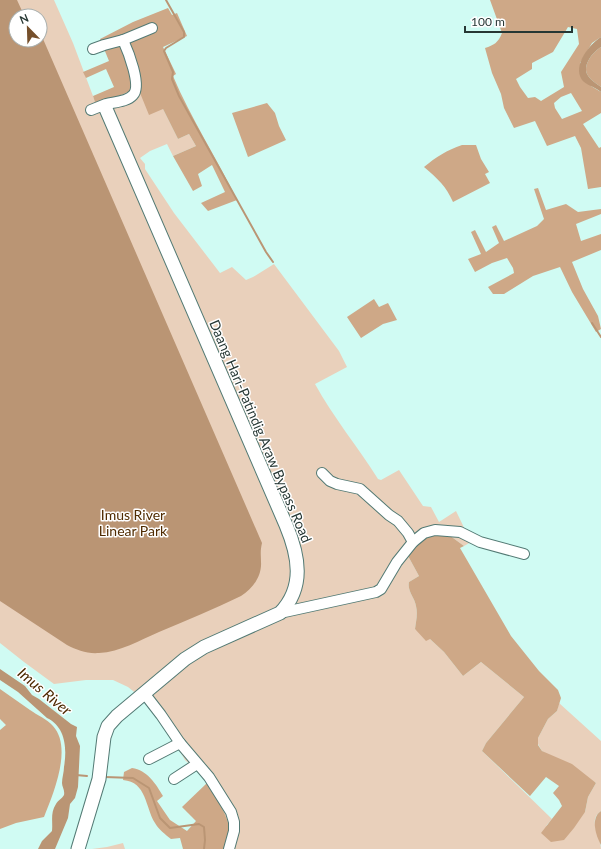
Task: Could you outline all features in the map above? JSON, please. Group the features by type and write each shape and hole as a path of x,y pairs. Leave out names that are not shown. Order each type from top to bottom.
{"main road":[{"name":"Daang Hari-Patindig Araw Bypass Road","path":"106,109 291,538 297,567 296,582 288,604 280,613"},
{"path":"78,849 99,779 103,743 108,726 116,716 204,647 280,613"}],"street":[{"path":"93,49 104,44 123,40 152,28"},
{"path":"91,110 106,104 125,100 133,96 135,91 135,78 123,40"},
{"path":"322,473 330,481 337,484 360,489 389,515 398,521 413,542"},
{"path":"280,613 376,592 381,589 397,562 413,542 424,533 435,530 460,532 480,542 524,554"},
{"path":"144,693 180,743 209,777 231,812 234,822 233,837 229,849"},
{"path":"149,760 180,743"},
{"path":"174,779 197,764"}],"green space":[{"path":"0,0 54,0 73,43 96,104 138,88 163,109 178,139 189,134 196,146 173,156 167,144 150,151 140,158 145,164 145,169 174,213 220,273 232,267 246,280 274,264 339,351 347,367 315,384 378,479 381,480 399,470 423,506 431,507 439,522 456,511 471,542 464,546 449,535 407,554 419,576 409,582 410,591 417,609 415,629 430,639 444,652 463,676 481,662 524,697 486,743 482,751 552,819 546,826 585,812 588,797 596,783 542,751 538,744 538,738 548,719 557,711 559,703 601,741 601,811 595,819 595,824 601,849 225,849 228,824 220,805 207,783 185,760 171,736 143,699 128,687 113,680 86,680 54,684 0,643"},
{"path":"123,843 125,849 92,849 107,847"}],"shaded area":[{"name":"Imus River Linear Park","path":"0,0 17,0 21,8 8,8 8,48 47,48 262,543 260,573 256,582 241,596 130,645 107,652 90,653 71,647 0,601"},
{"path":"490,0 601,0 601,37 592,43 580,63 591,86 601,92 601,113 583,124 599,148 601,147 601,187 588,189 581,148 575,136 547,146 535,121 514,128 504,108 501,94 492,73 485,48 495,43 502,33","holes":["568,27 577,29 579,44 561,72 564,87 541,101 535,97 528,98 516,79 532,69 532,63 553,52","571,93 582,111 562,119 555,108 554,103 561,97"]},
{"path":"168,8 172,15 177,13 187,36 163,47 176,74 173,76 188,108 237,200 208,211 201,203 225,192 212,165 198,174 202,186 193,191 173,156 196,146 189,134 178,139 163,109 149,115 138,88 96,105 93,96 114,87 106,69 86,78 83,72 109,61 100,39 133,22"},
{"path":"601,37 601,47 595,52 588,62 586,70 590,78 601,87 601,92 582,80 579,74 579,68 588,50"},
{"path":"601,47 601,87 587,74 586,66 595,52"},
{"path":"267,103 275,113 279,126 286,140 248,157 232,113"},
{"path":"462,145 476,145 481,159 489,172 485,174 490,183 453,202 441,183 424,167 442,154"},
{"path":"538,188 546,210 566,204 578,212 601,209 601,214 576,224 581,241 601,234 601,250 572,262 583,289 598,316 601,329 596,332 572,292 560,267 533,276 504,294 493,294 488,287 514,273 513,268 507,258 492,263 475,272 468,259 481,254 471,232 475,230 486,252 499,243 492,227 496,225 504,241 537,226 544,219 534,189"},
{"path":"374,299 379,307 388,303 397,320 383,324 361,338 347,317"},
{"path":"431,535 449,535 464,546 460,548 511,636 539,671 558,690 561,698 557,711 548,719 538,738 538,745 542,751 572,764 596,783 588,797 585,812 564,840 551,842 541,833 562,806 553,793 559,786 546,777 530,796 482,751 486,743 524,697 481,662 463,676 444,652 430,639 426,641 415,629 417,609 410,591 409,582 419,576 407,554 422,540"},
{"path":"0,669 25,686 32,695 77,727 76,736 80,746 78,787 75,798 70,804 68,818 55,849 38,849 42,841 52,831 54,807 64,795 62,783 65,760 64,739 62,733 53,722 18,692 0,680"},
{"path":"0,689 53,726 59,735 61,758 56,784 44,817 16,823 0,829 0,730 6,725 0,719"},
{"path":"132,768 137,769 150,778 163,796 157,801 170,820 187,831 196,821 182,807 207,783 222,807 228,821 230,834 225,849 183,849 180,838 171,839 164,834 155,823 141,790 137,785 123,780 124,772"},
{"path":"601,811 601,845 597,837 595,822"}],"waterway":[{"path":"166,0 184,32 184,37 166,48 164,51 173,72 172,79 179,96 273,262"},
{"path":"592,323 601,337"},
{"path":"76,775 87,776"},
{"path":"105,777 133,778 149,788 160,818 170,828 199,824 204,827 204,849"}],"water label":[{"name":"Imus River","path":"45,691"}]}
